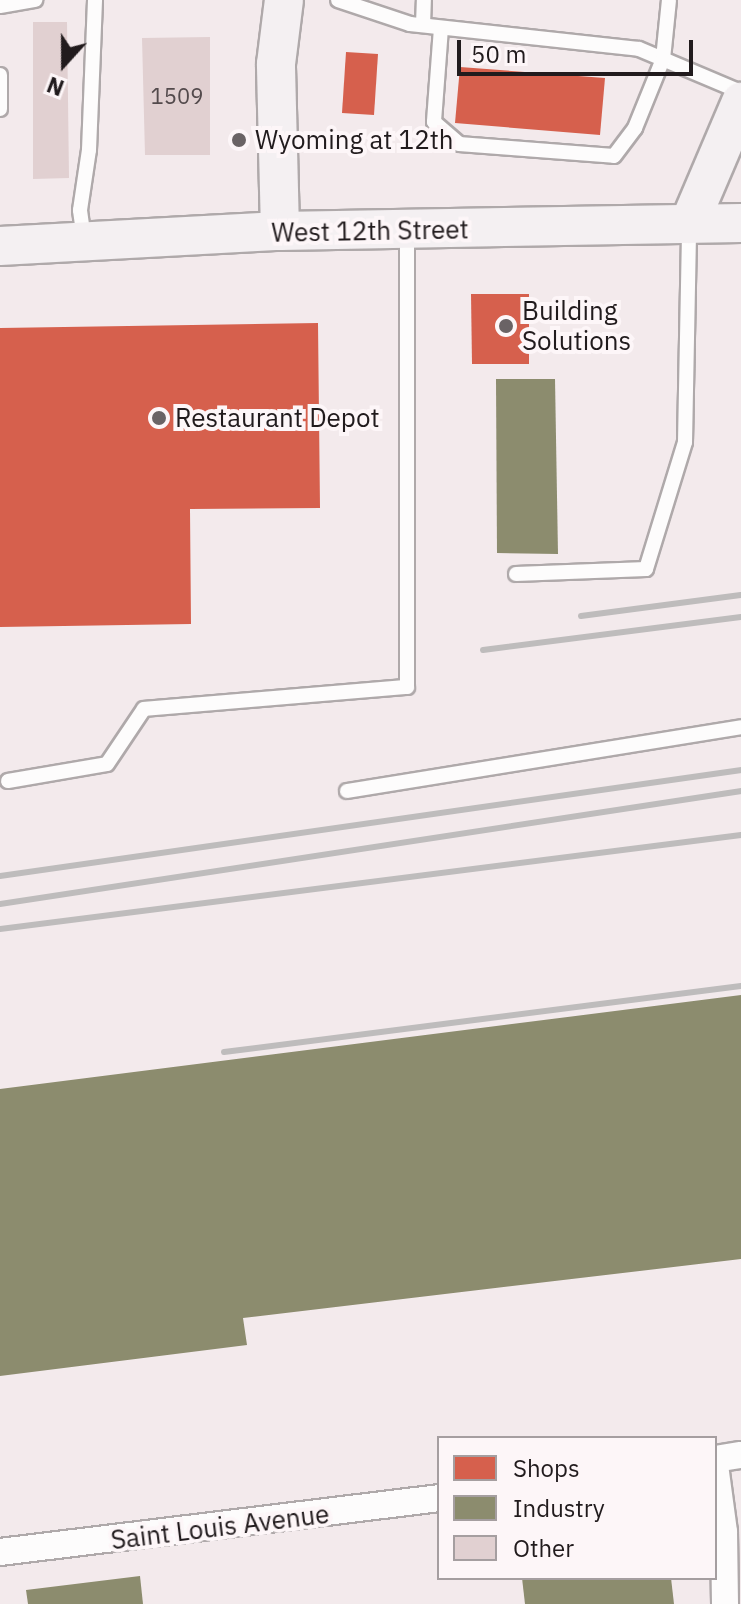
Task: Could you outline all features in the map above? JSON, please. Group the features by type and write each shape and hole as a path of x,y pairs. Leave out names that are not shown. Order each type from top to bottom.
{"main road":[{"path":"280,231 276,64 284,0"},
{"path":"689,224 741,102"},
{"name":"West 12th Street","path":"0,246 280,231 741,223"}],"street":[{"path":"717,1461 741,1455"},
{"path":"717,1478 724,1532 725,1604"},
{"name":"Saint Louis Avenue","path":"0,1552 437,1498"}],"lane":[{"path":"0,6 35,0"},
{"path":"84,242 80,210 89,150 95,0"},
{"path":"338,0 441,28 639,49 741,92"},
{"path":"423,25 424,0"},
{"path":"441,28 434,122 459,144 614,156 635,128 663,59 669,0"},
{"path":"0,75 0,109"},
{"path":"516,574 646,569 685,442 689,224"},
{"path":"8,781 107,764 144,709 407,687 407,231"},
{"path":"347,791 741,727"}],"building: Shops":[{"path":"346,52 378,54 374,115 342,113"},
{"path":"460,67 605,78 600,135 455,123"},
{"path":"471,294 529,294 529,364 472,364"},
{"name":"Restaurant Depot","path":"318,323 320,508 190,509 191,624 0,627 0,328"}],"building: Industry":[{"path":"496,379 555,379 558,554 497,553"},
{"path":"741,995 741,1259 243,1318 247,1345 0,1376 0,1089"},
{"path":"140,1576 143,1604 28,1604 26,1590"},
{"path":"522,1580 671,1580 674,1604 525,1604"}],"building: Other":[{"path":"33,22 67,22 69,178 33,179"},
{"path":"210,37 210,155 145,155 142,38"}],"railway":[{"path":"581,616 741,595"},
{"path":"483,650 741,617"},
{"path":"0,876 741,770"},
{"path":"0,904 741,791"},
{"path":"0,929 741,835"},
{"path":"224,1052 741,986"}],"place":[{"name":"Wyoming at 12th","path":"239,140"},
{"name":"Building Solutions","path":"506,326"},
{"name":"Restaurant Depot","path":"159,418"}]}
